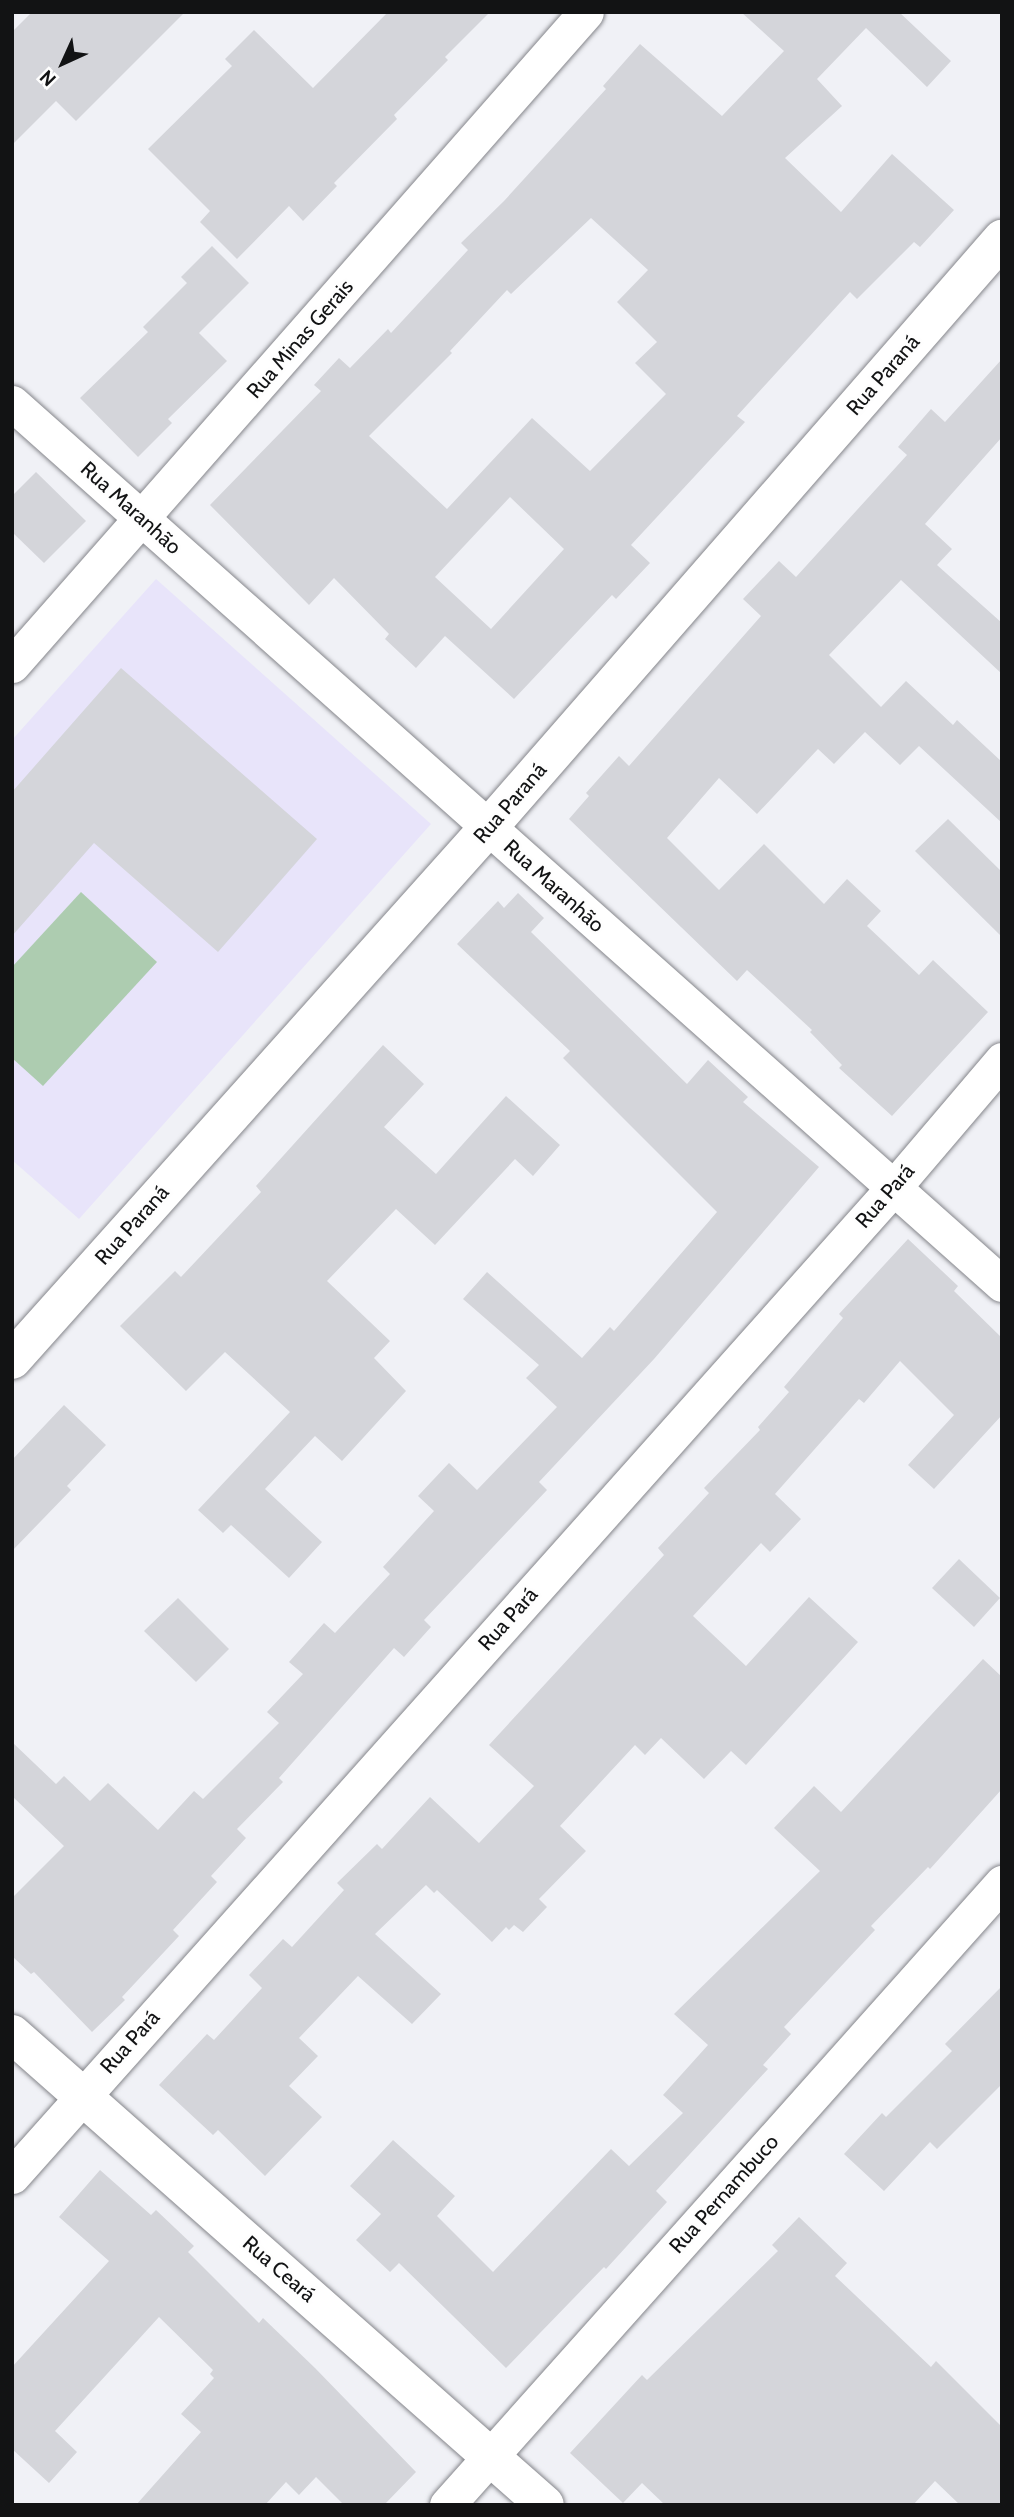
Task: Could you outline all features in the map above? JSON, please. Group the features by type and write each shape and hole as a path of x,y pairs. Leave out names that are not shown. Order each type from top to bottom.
{"street":[{"name":"Rua Minas Gerais","path":"12,665 586,12"},
{"name":"Rua Paraná","path":"12,1360 488,828 1002,239"},
{"name":"Rua Maranhão","path":"12,403 1002,1284"},
{"name":"Rua Pará","path":"12,2176 894,1187 1002,1060"},
{"name":"Rua Pernambuco","path":"447,2505 1002,1883"},
{"name":"Rua Ceará","path":"12,2034 545,2505"}],"shaded area":[{"path":"156,579 431,824 79,1219 12,1160 12,740"}],"green space":[{"path":"81,892 157,962 43,1086 12,1058 12,967"}],"building":[{"path":"32,12 185,12 76,121 56,101 12,145 12,32"},
{"path":"388,12 490,12 445,57 448,60 394,115 397,119 334,183 337,186 303,221 289,206 237,259 200,222 210,211 148,149 232,66 225,59 254,30 313,88"},
{"path":"741,12 899,12 951,61 927,87 866,28 817,79 842,106 785,158 841,212 892,154 954,210 920,247 914,242 857,299 850,292 737,416 745,422 631,545 650,563 616,599 612,595 514,699 445,636 416,668 385,639 389,634 334,578 309,605 210,505 321,391 314,385 339,358 350,368 388,329 391,333 468,250 461,243 504,201 606,89 603,86 640,44 722,116 784,51","holes":["591,218 648,270 617,302 657,342 635,363 666,394 590,471 532,418 447,509 369,436 452,353 450,351 507,290 511,294","510,497 564,549 491,629 435,577"]},
{"path":"212,246 249,283 199,333 227,361 168,419 172,423 138,457 80,398 148,332 143,327 187,283 181,277"},
{"path":"1002,359 1002,437 925,524 952,549 937,565 1002,623 1002,674 901,580 829,655 881,707 906,681 953,725 957,720 1002,762 1002,823 919,746 900,765 865,732 834,764 818,749 757,814 719,778 667,838 719,890 764,844 824,904 847,879 881,911 867,926 919,975 933,960 988,1012 892,1116 839,1068 842,1065 810,1032 812,1030 747,970 737,981 569,819 589,796 586,793 619,756 629,766 761,616 743,599 779,561 796,577 907,455 898,447 931,409 945,422"},
{"path":"36,472 86,521 44,563 12,532 12,496"},
{"path":"121,668 317,839 218,952 94,843 12,936 12,792"},
{"path":"948,819 1002,872 1002,937 915,851"},
{"path":"518,893 544,918 531,932 687,1084 708,1060 748,1097 743,1102 819,1167 654,1359 539,1482 547,1490 424,1620 431,1627 404,1657 394,1648 279,1778 283,1782 237,1829 246,1838 211,1876 217,1882 173,1930 179,1936 122,1997 125,2000 92,2032 34,1972 31,1974 12,1956 12,1898 64,1846 12,1796 12,1742 56,1784 64,1776 90,1801 108,1783 158,1830 194,1791 203,1799 279,1723 267,1712 303,1674 289,1662 324,1623 335,1633 390,1574 383,1567 434,1511 418,1496 449,1463 477,1490 557,1407 526,1378 539,1365 463,1299 487,1272 582,1358 610,1327 614,1331 717,1212 563,1058 570,1051 457,944 498,901 504,908"},
{"path":"383,1045 424,1084 384,1127 436,1174 506,1096 560,1145 533,1176 515,1159 435,1245 396,1209 327,1281 390,1341 374,1358 406,1391 342,1461 315,1436 265,1489 322,1542 289,1578 231,1525 223,1533 198,1510 290,1412 225,1352 186,1391 120,1326 175,1271 181,1277 261,1192 256,1186"},
{"path":"908,1239 958,1286 954,1291 1002,1338 1002,1415 934,1489 908,1465 954,1415 900,1361 864,1403 859,1399 775,1494 801,1519 770,1552 761,1543 693,1616 746,1666 809,1597 858,1642 746,1765 731,1751 704,1779 661,1738 645,1755 635,1745 560,1826 586,1851 539,1899 547,1907 523,1932 514,1925 509,1930 506,1927 492,1942 437,1890 434,1893 426,1885 375,1934 441,1994 412,2024 358,1976 299,2038 318,2056 289,2086 322,2117 265,2176 218,2130 213,2135 159,2085 207,2034 214,2040 262,1988 249,1975 283,1939 292,1947 344,1890 337,1883 377,1844 382,1849 430,1797 479,1843 534,1786 489,1745 664,1555 658,1548 709,1493 704,1488 760,1430 758,1427 789,1392 784,1387 843,1318 839,1314"},
{"path":"64,1405 106,1445 67,1486 71,1490 12,1551 12,1460"},
{"path":"959,1559 1000,1598 974,1627 932,1588"},
{"path":"178,1598 229,1649 196,1682 144,1631"},
{"path":"983,1659 1002,1677 1002,1789 930,1869 928,1867 871,1926 875,1930 784,2027 791,2034 763,2065 768,2069 656,2191 667,2202 606,2269 604,2267 506,2368 399,2263 390,2272 356,2240 381,2214 350,2186 393,2140 455,2196 437,2216 493,2272 611,2149 629,2166 683,2113 663,2095 708,2045 674,2014 820,1871 774,1828 814,1786 841,1812"},
{"path":"1002,1986 1002,2084 937,2149 930,2142 884,2191 844,2154 882,2113 886,2117 952,2051 945,2044"},
{"path":"100,2170 151,2215 156,2210 194,2246 188,2252 259,2323 263,2318 315,2368 416,2472 384,2505 344,2505 316,2477 299,2495 286,2482 265,2505 136,2505 201,2432 181,2414 214,2378 210,2374 213,2370 159,2317 55,2431 77,2452 49,2483 12,2449 12,2367 109,2261 59,2217"},
{"path":"799,2217 847,2263 835,2276 931,2367 936,2361 1002,2427 1002,2505 960,2505 935,2481 913,2505 665,2505 642,2483 623,2503 570,2453 642,2375 647,2380 778,2251 772,2245"}]}
